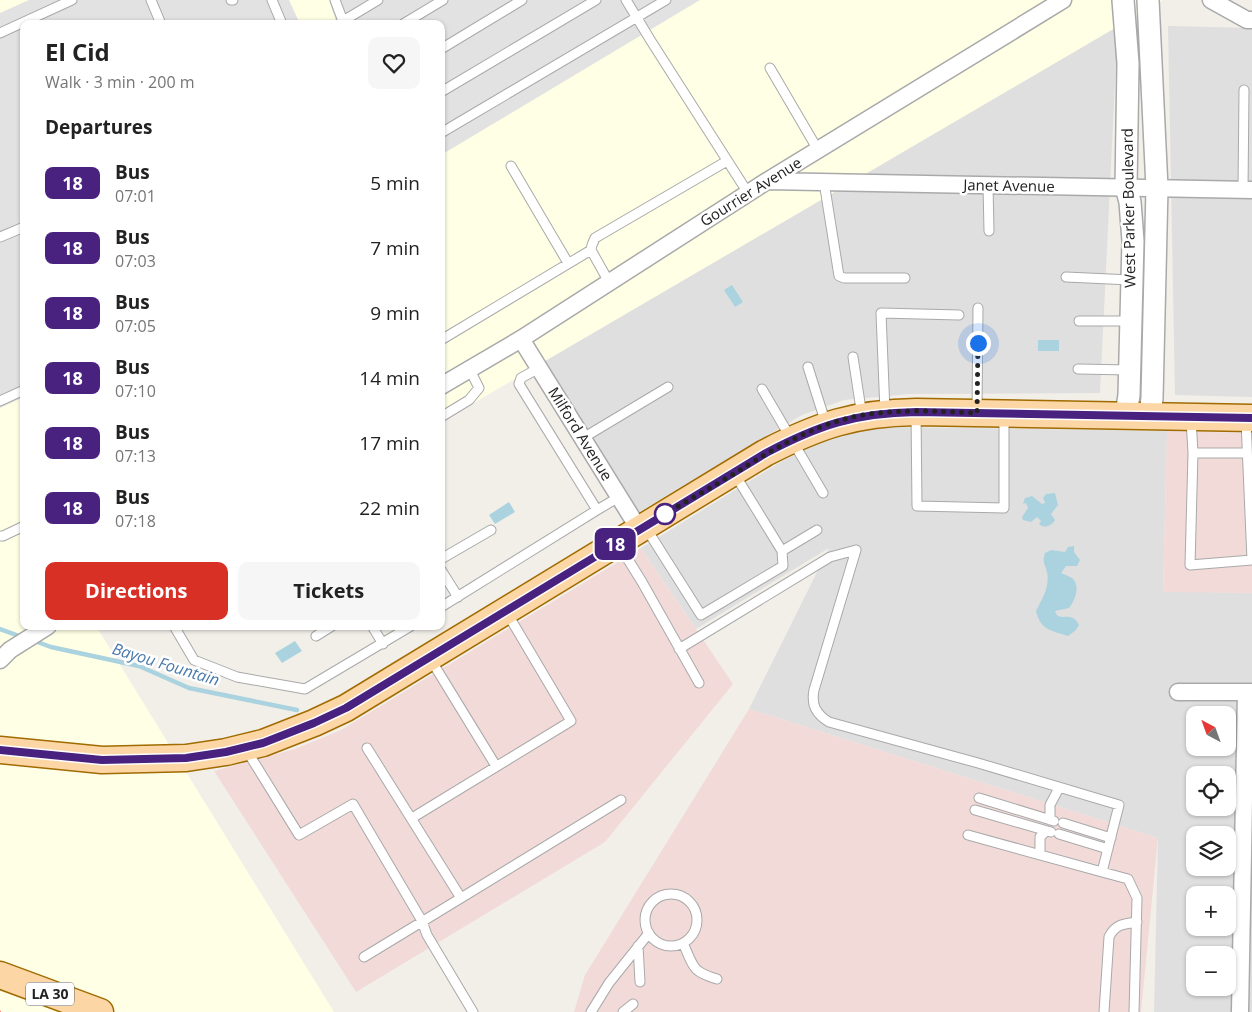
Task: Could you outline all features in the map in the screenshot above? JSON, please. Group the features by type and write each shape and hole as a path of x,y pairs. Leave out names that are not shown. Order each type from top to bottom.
{"main road":[{"path":"0,750 102,760 186,758 245,748 291,733 346,708 734,473 792,439 826,425 874,414 916,412 1249,418"},
{"name":"LA 30","path":"0,975 100,1012"},
{"name":"LA 30","path":"0,994 64,1012"}],"street":[{"name":"Gourrier Avenue","path":"445,381 470,370 521,339 767,181 1063,0"},
{"name":"West Parker Boulevard","path":"1124,0 1128,63 1126,187 1130,202 1133,241 1129,395 1138,415 1152,398 1158,188 1148,0"},
{"path":"1216,1 1247,20 1252,20"},
{"name":"Janet Avenue","path":"767,181 1247,190"},
{"name":"Milford Avenue","path":"521,339 619,497 642,528"},
{"path":"5,655 42,630"},
{"path":"1178,692 1249,692 1247,900 1240,1012"}],"lane":[{"path":"27,20 72,0"},
{"path":"151,0 160,20"},
{"path":"272,0 280,20"},
{"path":"334,0 343,20"},
{"path":"347,20 378,0"},
{"path":"410,20 442,0"},
{"path":"445,47 522,0"},
{"path":"445,90 596,0"},
{"path":"626,0 748,194"},
{"path":"445,131 666,0"},
{"path":"0,32 20,23"},
{"path":"770,68 818,150"},
{"path":"1244,90 1247,190"},
{"path":"609,282 591,250 595,238 727,161"},
{"path":"511,166 568,263"},
{"path":"824,182 839,276 844,278 905,278"},
{"path":"988,185 989,231"},
{"path":"0,237 20,229"},
{"path":"445,338 591,250"},
{"path":"1066,277 1132,280"},
{"path":"977,413 978,308"},
{"path":"874,414 881,314 959,315"},
{"path":"1079,321 1131,321"},
{"path":"853,357 874,414"},
{"path":"808,367 826,425"},
{"path":"539,368 521,378 519,384 597,510"},
{"path":"1078,368 1129,370"},
{"path":"445,415 469,400 479,388 470,370"},
{"path":"583,438 668,388"},
{"path":"762,389 823,494"},
{"path":"0,401 20,392"},
{"path":"916,412 916,506 1004,508 1004,413"},
{"path":"1191,416 1193,453 1190,565 1252,560 1247,452 1249,418"},
{"path":"1193,453 1247,452"},
{"path":"642,528 701,616 783,566 782,551 734,473"},
{"path":"445,605 619,497"},
{"path":"445,557 491,530"},
{"path":"782,551 817,530"},
{"path":"0,536 20,531"},
{"path":"617,543 642,582 699,683"},
{"path":"679,649 830,557 856,550 812,698 817,713 829,722 1119,805 1102,872"},
{"path":"445,576 458,597"},
{"path":"412,818 571,721 506,611"},
{"path":"176,630 194,660 237,677 305,689 405,630"},
{"path":"316,636 326,630"},
{"path":"374,630 383,644"},
{"path":"430,658 496,766"},
{"path":"245,748 299,836 353,804 473,1012"},
{"path":"368,748 461,898"},
{"path":"1055,821 1050,805 1059,788"},
{"path":"979,798 1111,838"},
{"path":"364,957 621,800"},
{"path":"975,810 1108,849"},
{"path":"1040,855 1040,838 1052,832"},
{"path":"968,835 1128,878 1137,898 1134,1012"},
{"path":"663,895 679,895 692,906 697,922 690,938 683,943 666,946 657,942 648,933 644,921 649,905 655,899 663,895"},
{"path":"1104,1012 1109,937 1116,927 1137,922"},
{"path":"591,1012 609,983 648,933"},
{"path":"683,943 693,966 700,974 717,979"},
{"path":"638,946 640,982"},
{"path":"623,1012 633,1004"}],"shaded area":[{"path":"0,0 1163,0 445,420 445,20 20,20 20,630 98,630 334,1012 0,1012"},
{"path":"29,0 289,0 298,20 20,20 20,399 0,408 0,13"},
{"path":"329,0 700,0 445,153 445,20 336,20"},
{"path":"1119,0 1100,393 909,394 844,400 802,415 639,512 521,339"},
{"path":"1168,26 1252,28 1252,397 1175,395"},
{"path":"898,427 1167,431 1163,591 1252,593 1252,1012 1154,1012 1158,838 749,709 829,548 696,629 641,548 779,463 814,445 852,433"},
{"path":"1167,431 1252,433 1252,593 1163,592"},
{"path":"641,548 733,684 605,842 356,992 214,771 295,749 341,730"},
{"path":"749,709 1158,838 1141,1012 574,1012 585,975"}],"water":[{"path":"732,285 743,302 735,307 724,290"},
{"path":"1038,340 1059,340 1059,351 1038,351"},
{"path":"1055,493 1058,505 1051,514 1055,520 1052,524 1046,527 1041,526 1039,524 1041,521 1037,517 1031,522 1023,520 1022,517 1028,508 1026,503 1023,504 1025,498 1032,496 1042,504 1045,503 1043,498 1046,494"},
{"path":"509,502 515,512 495,524 489,515"},
{"path":"1074,546 1074,552 1080,560 1077,566 1066,566 1061,573 1075,581 1077,589 1075,597 1069,608 1055,611 1059,616 1076,620 1079,625 1068,636 1047,629 1038,618 1036,611 1045,593 1048,577 1044,561 1045,553 1051,550 1065,552 1068,547"},
{"path":"295,641 302,651 282,663 275,653"}],"waterway":[{"name":"Bayou Fountain","path":"0,629 22,637"},
{"name":"Bayou Fountain","path":"32,640 51,647 139,666 189,688 297,710"}],"bus line":[{"name":"18","path":"0,750 102,760 186,758 245,748 284,736 346,708 766,453 792,439 844,420 885,412 1252,418"}],"route":[{"path":"665,514 660,517 766,453 792,439 826,425 885,412 977,413 978,343"}]}
